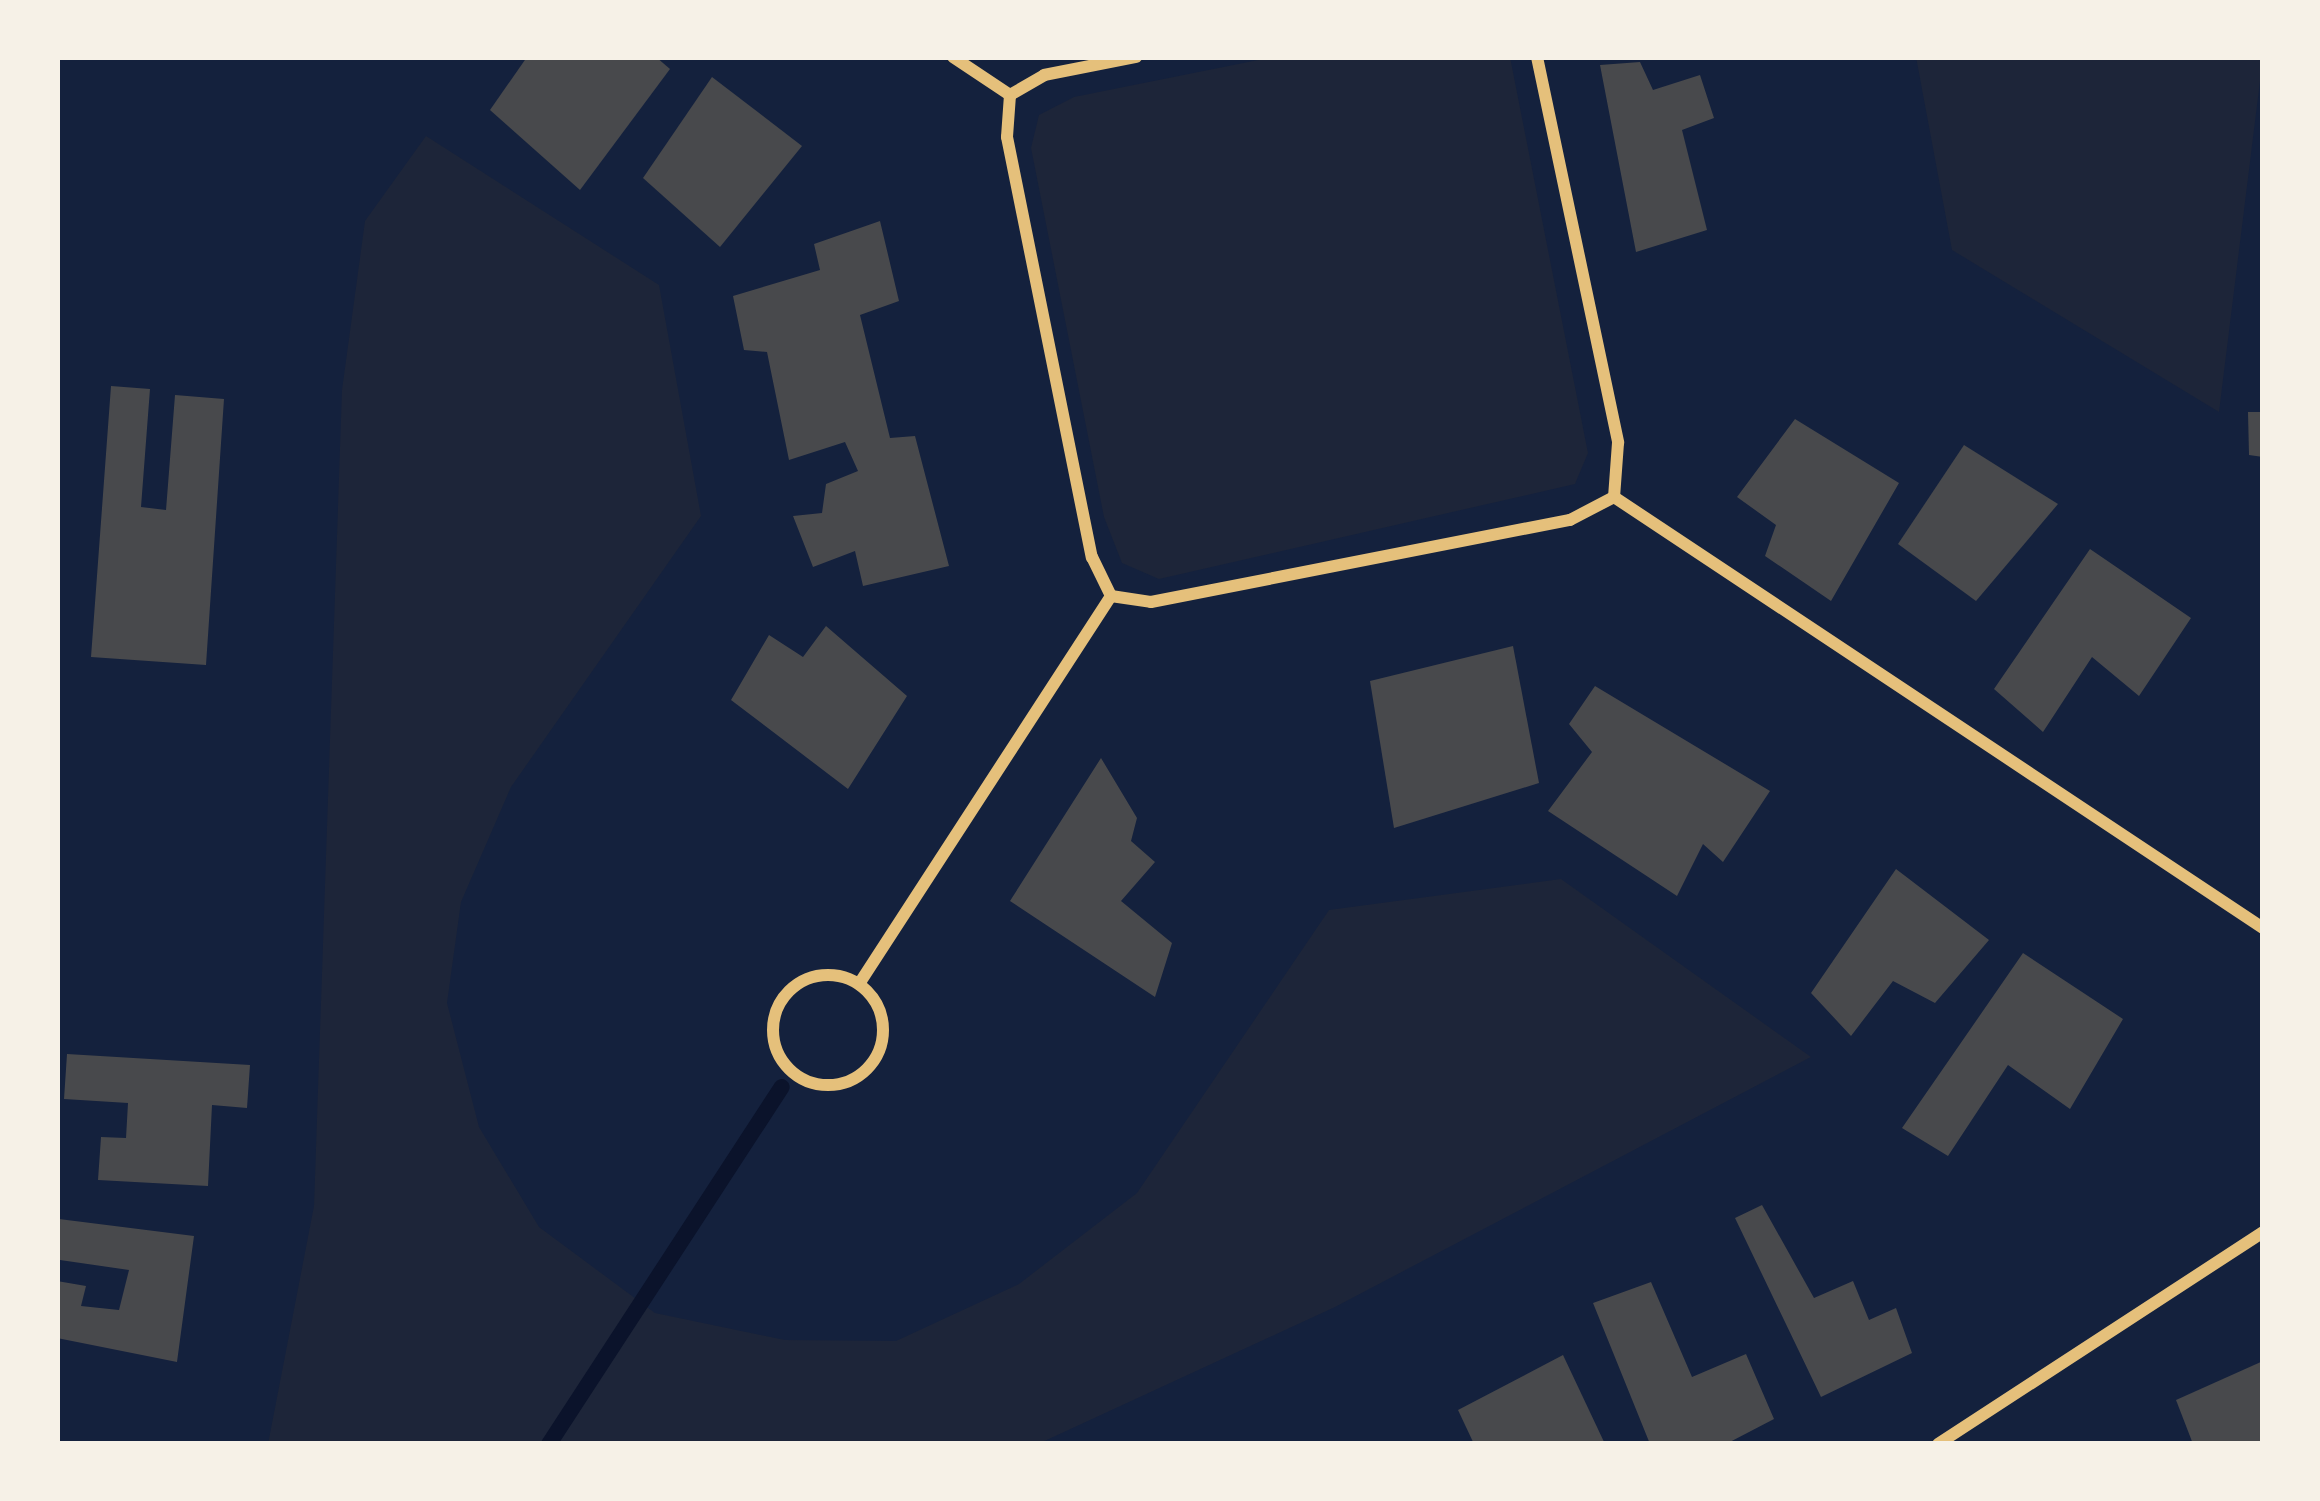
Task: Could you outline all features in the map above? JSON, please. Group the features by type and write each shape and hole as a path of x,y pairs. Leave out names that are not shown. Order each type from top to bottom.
{"street":[{"path":"952,57 1010,95"},
{"path":"1010,95 1044,75 1136,57"},
{"path":"1537,57 1618,443 1614,497"},
{"path":"1010,95 1007,137 1087,533 1111,596"},
{"path":"1111,596 1150,602 1570,520 1614,497"},
{"path":"1614,497 2263,928"},
{"path":"859,984 1111,596"},
{"path":"817,975 859,984 883,1020 874,1062 838,1086 797,1077 772,1041 781,999 817,975"},
{"path":"1938,1444 2263,1232"}],"shaded area":[{"path":"1273,57 1510,57 1588,453 1575,484 1159,579 1122,563 1104,517 1031,148 1039,115 1074,97"},
{"path":"1916,57 2263,57 2219,412 1952,250"},
{"path":"426,136 659,285 701,516 511,787 461,902 447,1003 479,1127 539,1227 655,1313 785,1340 896,1341 1019,1284 1137,1193 1329,910 1561,879 1811,1057 1335,1307 1038,1444 268,1444 314,1206 342,390 365,221"}],"building":[{"path":"527,57 656,57 670,69 580,190 490,110"},
{"path":"1640,62 1653,90 1700,75 1714,118 1682,130 1707,230 1636,252 1600,65"},
{"path":"712,77 802,146 720,247 643,178"},
{"path":"880,221 899,301 860,315 890,438 915,436 949,566 863,586 855,551 813,567 793,516 822,513 826,484 858,471 845,442 789,460 767,352 744,350 733,296 820,270 814,244"},
{"path":"111,386 150,389 141,507 166,510 175,395 224,399 206,665 91,657"},
{"path":"2248,412 2263,412 2263,457 2249,455"},
{"path":"1795,419 1899,483 1831,601 1765,556 1776,525 1737,497"},
{"path":"1964,445 2058,504 1976,601 1898,544"},
{"path":"2090,549 2191,618 2139,696 2092,657 2043,732 1994,689"},
{"path":"826,626 907,696 848,789 731,700 769,635 803,657"},
{"path":"1513,646 1539,783 1394,828 1370,681"},
{"path":"1595,686 1770,791 1723,862 1703,844 1677,896 1548,811 1592,752 1569,724"},
{"path":"1101,758 1137,818 1131,841 1155,862 1121,901 1172,943 1155,997 1010,901"},
{"path":"1896,869 1989,940 1935,1003 1893,981 1851,1036 1811,993"},
{"path":"2023,953 2123,1019 2070,1109 2008,1065 1948,1156 1902,1128"},
{"path":"67,1054 250,1065 247,1108 212,1105 208,1186 98,1180 101,1137 126,1138 128,1103 64,1099"},
{"path":"1762,1205 1814,1298 1853,1281 1869,1320 1896,1308 1912,1353 1821,1397 1735,1218"},
{"path":"59,1219 194,1236 177,1362 57,1338 57,1281 86,1286 81,1306 119,1310 129,1270 60,1260"},
{"path":"1651,1282 1692,1377 1746,1354 1774,1419 1726,1444 1650,1444 1593,1303"},
{"path":"1563,1355 1605,1444 1474,1444 1458,1410"},
{"path":"2263,1361 2263,1444 2193,1444 2176,1400"}],"waterway":[{"path":"549,1444 782,1087"}]}
